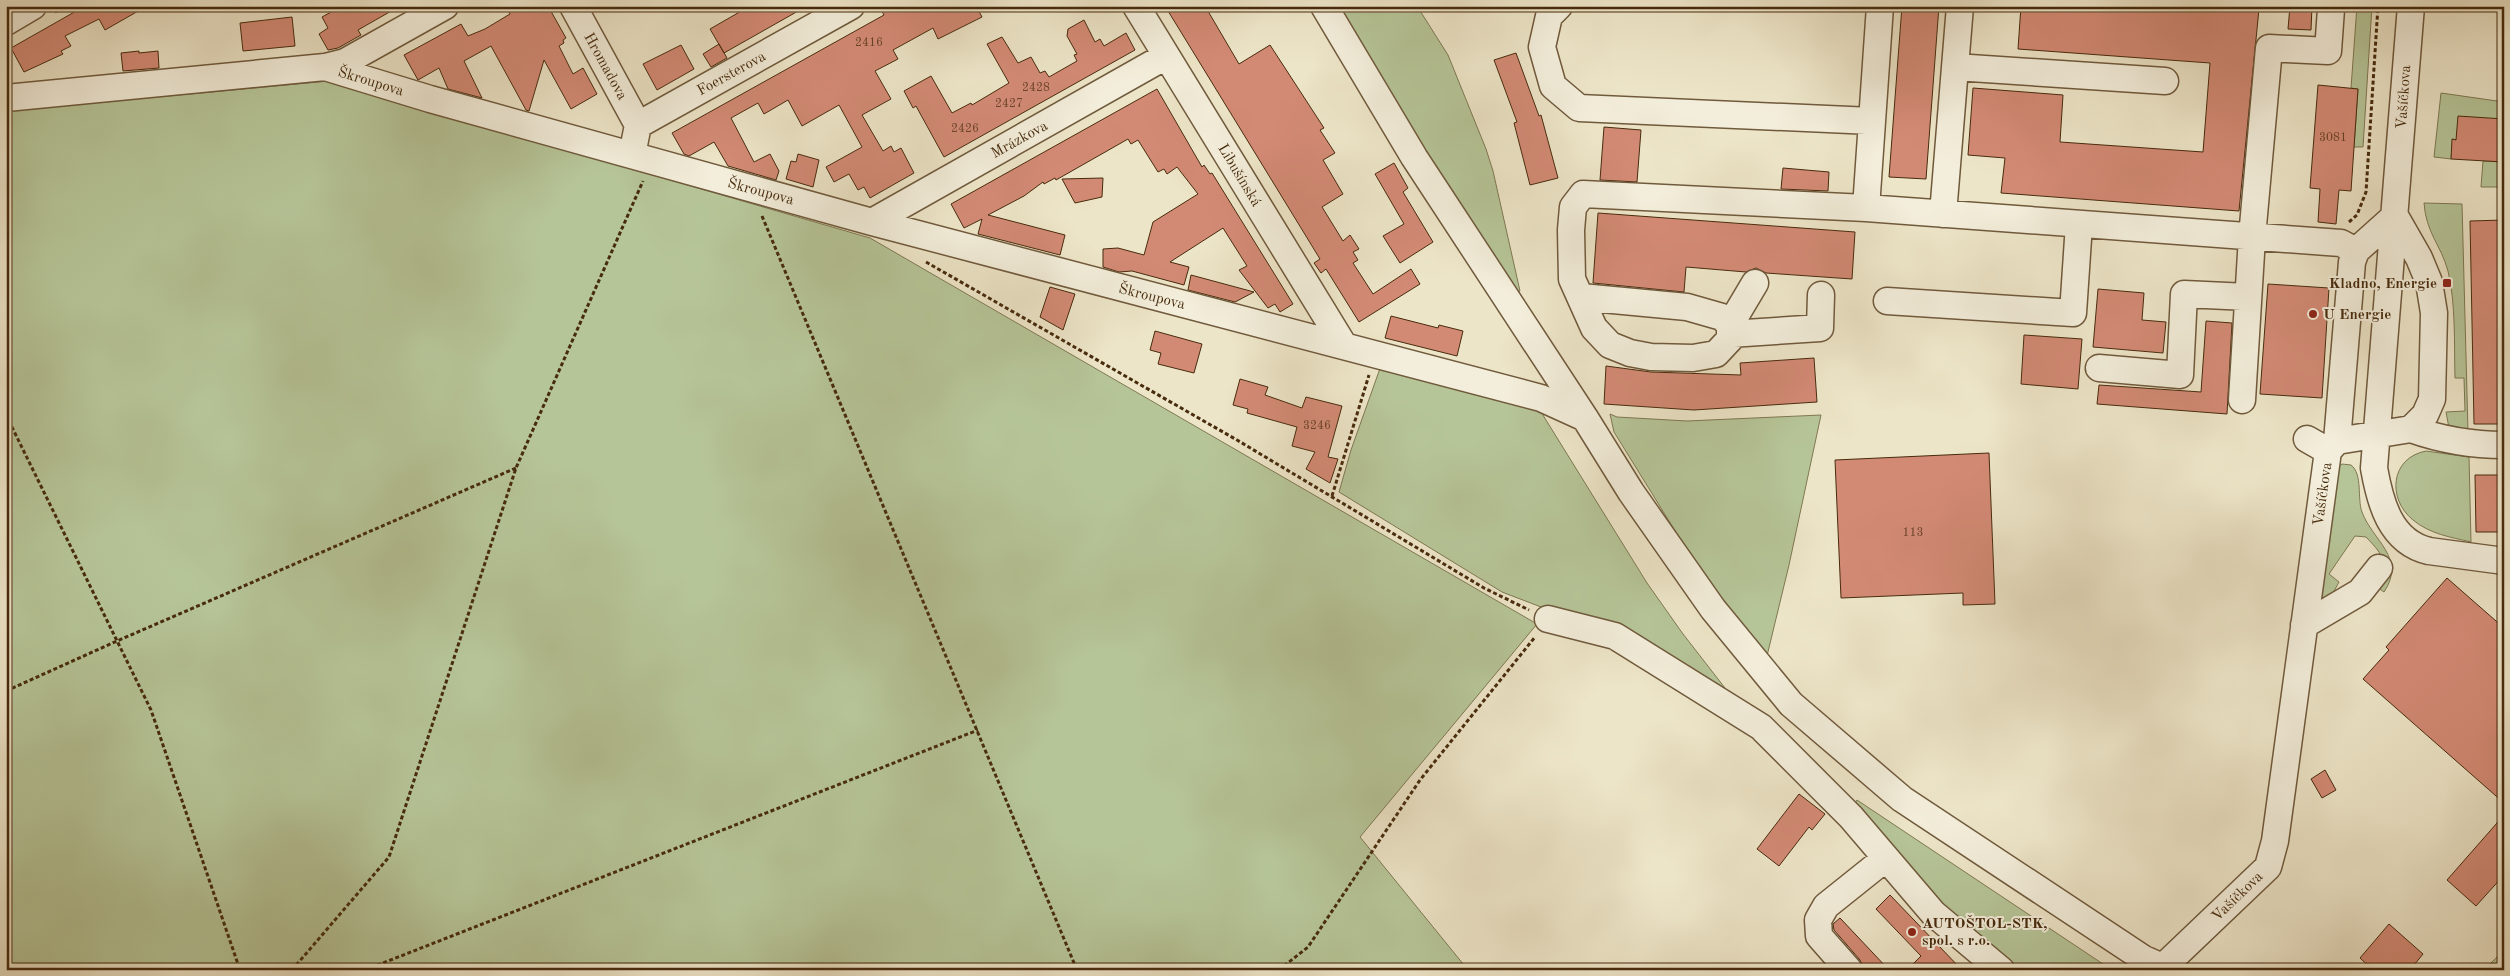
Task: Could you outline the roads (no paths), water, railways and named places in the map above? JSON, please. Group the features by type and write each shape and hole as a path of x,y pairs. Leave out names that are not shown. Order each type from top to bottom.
{"street":[{"path":"6,22 34,6"},
{"path":"325,67 345,62 445,6"},
{"name":"Hromadova","path":"573,6 638,125"},
{"name":"Foersterova","path":"638,125 852,6"},
{"name":"Libušínská","path":"1136,6 1343,344"},
{"path":"1324,6 1414,157 1585,418 1631,492 1713,609 1791,704 1902,799 2144,959 2161,968"},
{"path":"1560,6 1549,16 1542,47 1552,86 1579,108 1872,121"},
{"path":"1866,208 1880,6"},
{"path":"1943,214 1960,6"},
{"name":"Vašíčkova","path":"2161,968 2268,867 2275,841 2304,625 2324,444 2374,437 2395,216 2411,6"},
{"path":"2242,400 2252,237 2269,48 2328,51 2331,9"},
{"name":"Mrázkova","path":"872,222 1166,56"},
{"name":"Škroupova","path":"6,98 325,67 872,222 1376,352 1509,389 1540,398 1585,418"},
{"path":"1955,67 2165,81"},
{"path":"638,125 642,158"},
{"path":"1755,283 1730,330 1730,339 1716,354 1693,358 1651,357 1630,353 1610,345 1594,328 1572,279 1570,230 1573,207 1583,194 1866,208 2252,237 2348,247 2395,216 2410,247 2419,258 2429,282 2434,313 2432,398 2425,415 2411,430"},
{"path":"1887,301 2073,313 2079,224"},
{"path":"2324,444 2351,276 2348,247"},
{"path":"2099,368 2180,375 2184,294 2248,298"},
{"path":"1730,330 1820,328 1821,295"},
{"path":"1580,297 1687,307 1722,317 1730,330"},
{"path":"2504,445 2468,444 2436,438 2411,430 2374,437 2374,468 2379,496 2389,519 2403,540 2419,549 2504,561"},
{"path":"2304,625 2360,592 2379,568"},
{"path":"1548,620 1615,636 1762,727 1851,817 1933,912 2000,970"},
{"path":"1850,970 1819,936 1818,920 1826,906 1886,858"}],"place":[{"name":"Kladno, Energie","path":"2447,283"},
{"name":"U Energie","path":"2313,314"},
{"name":"AUTOŠTOL-STK, spol. s r.o.","path":"1912,932"}]}
